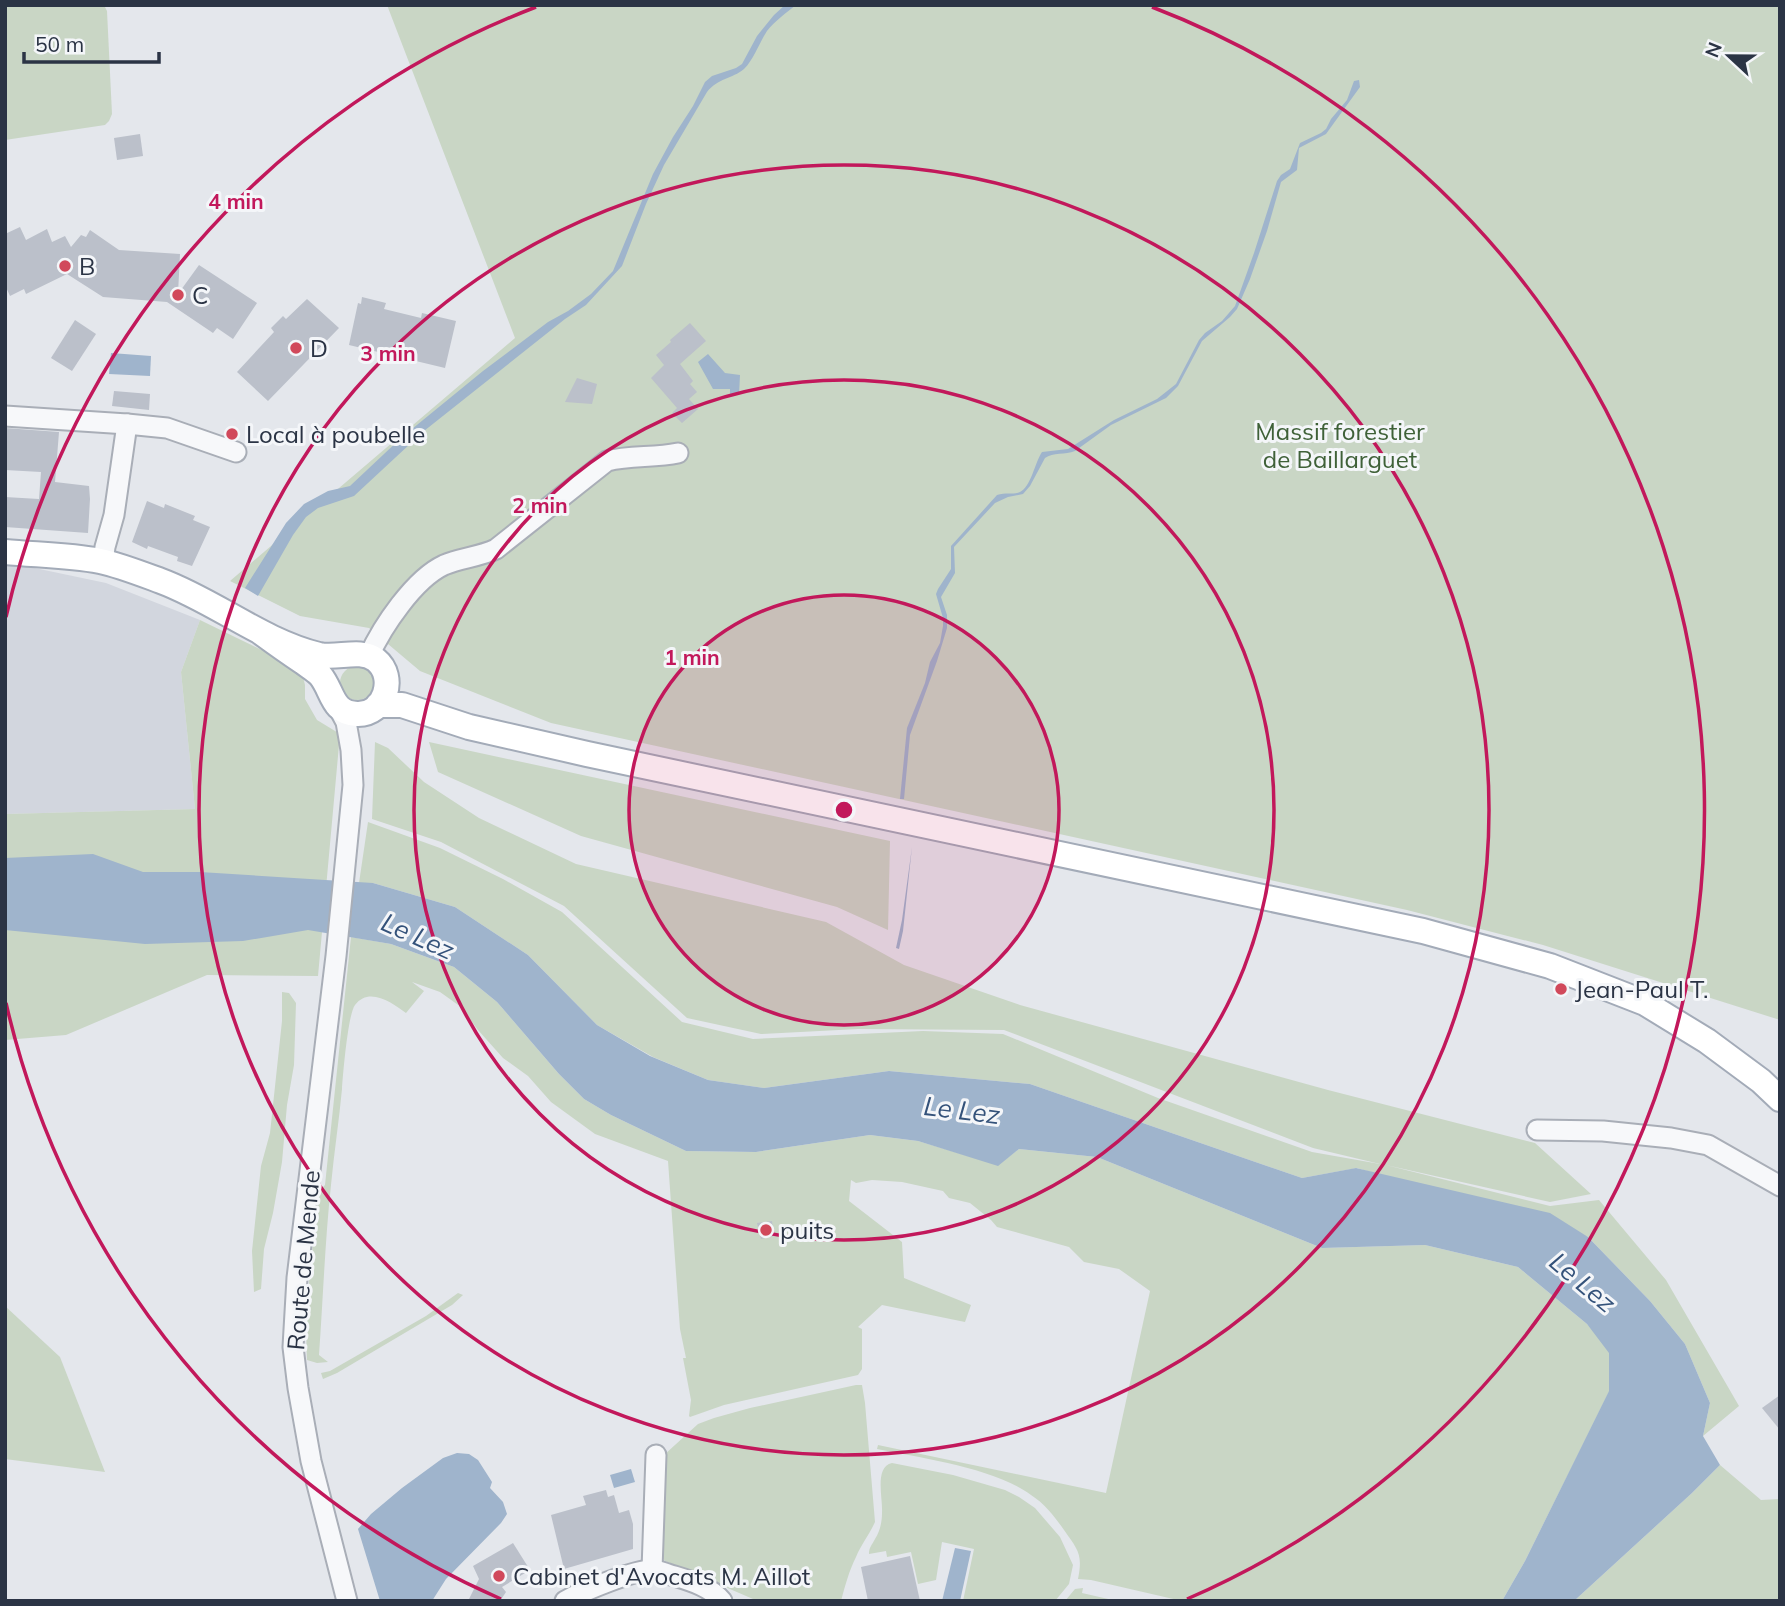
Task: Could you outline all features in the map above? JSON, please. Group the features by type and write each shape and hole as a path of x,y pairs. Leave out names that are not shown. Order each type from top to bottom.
{"main road":[{"path":"5,552 103,562 162,581 259,631 319,674 333,698 347,712 355,714 402,705 469,727 1126,870 1423,931 1550,966 1645,1003 1707,1041 1761,1081 1780,1099"},
{"path":"259,631 319,655 360,655 376,660 386,675 387,691 384,699 371,709"},
{"path":"386,675 406,691 486,724 554,746"}],"street":[{"path":"5,416 167,428 236,452"},
{"path":"103,562 114,515 127,424"},
{"path":"360,655 376,640 395,611 432,572 445,565 496,549 607,461 623,457 660,457 678,453"},
{"path":"333,698 346,722 351,750"},
{"path":"351,750 355,730 371,709"},
{"name":"Route de Mende","path":"347,1601 311,1461 293,1347 307,1185 346,859 353,785 351,750"},
{"path":"1537,1130 1603,1131 1708,1145 1780,1186"},
{"path":"652,1570 656,1455"},
{"path":"565,1601 603,1583 652,1570 698,1584 722,1601"}],"shaded area":[{"path":"5,565 25,566 106,583 200,620 181,672 195,809 5,814"}],"green space":[{"path":"5,5 104,5 107,11 112,114 105,125 5,140"},
{"name":"Massif forestier de Baillarguet","path":"387,5 1780,5 1780,1020 1543,945 1407,910 551,723 420,671 369,628 300,616 230,581 515,338"},
{"path":"200,620 301,669 305,699 317,720 340,734 318,976 207,975 66,1035 5,1040 5,814 195,809 181,672"},
{"path":"357,666 369,671 374,683 369,695 357,700 345,695 340,683 345,671"},
{"path":"375,742 388,748 424,782 479,818 576,864 826,922 904,965 1020,1005 1328,1090 1535,1143 1591,1194 1550,1202 1386,1165 1550,1206 1599,1200 1666,1280 1739,1406 1703,1436 1710,1403 1685,1344 1650,1301 1588,1237 1357,1168 1302,1178 1030,1084 889,1071 764,1088 708,1080 653,1057 597,1025 528,955 455,907 373,883 359,883 368,822 440,848 562,912 682,1022 753,1039 923,1031 1003,1034 1158,1098 1312,1152 1380,1164 1313,1148 1004,1030 858,1029 761,1034 687,1018 564,906 441,842 372,819"},
{"path":"429,742 890,841 888,930 837,907 581,836 438,772"},
{"path":"351,937 391,944 454,967 497,1002 584,1099 686,1151 756,1152 870,1135 918,1141 998,1165 1019,1149 1097,1157 1322,1248 1425,1245 1518,1267 1587,1324 1610,1350 1609,1392 1525,1561 1502,1601 1182,1601 1078,1579 1080,1564 1076,1548 1053,1516 1031,1495 978,1471 877,1449 878,1445 1106,1493 1150,1291 1119,1269 1084,1262 1069,1247 997,1227 970,1203 949,1198 943,1191 902,1182 872,1180 856,1183 851,1180 849,1201 902,1242 904,1278 971,1305 965,1322 882,1305 858,1327 862,1329 862,1369 858,1375 724,1405 690,1417 691,1400 680,1329 668,1161 595,1134 551,1102 528,1076 503,1058 461,1007 440,992 412,982 424,991 406,1013 388,1001 374,997 361,999 352,1011 326,1249 319,1355 328,1362 307,1360 312,1254 319,1191 325,1185"},
{"path":"282,992 289,993 296,1003 294,1065 282,1162 264,1249 261,1289 254,1292 252,1251 261,1166 270,1133 282,1021"},
{"path":"458,1293 463,1295 452,1305 323,1379 321,1373 330,1371 426,1316"},
{"path":"5,1306 60,1357 105,1472 5,1459"},
{"path":"862,1385 865,1403 875,1522 860,1548 841,1601 753,1601 665,1561 661,1556 664,1455 698,1424 714,1418"},
{"path":"892,1463 953,1475 1005,1490 1019,1497 1035,1508 1060,1537 1073,1565 1069,1584 1055,1601 963,1601 974,1549 942,1542 936,1580 918,1584 911,1552 887,1557 886,1551 869,1554 881,1523 881,1477 886,1466"},
{"path":"1720,1465 1761,1500 1780,1499 1780,1601 1574,1601 1692,1493"},
{"path":"1083,1588 1082,1593 1117,1601 1065,1601 1075,1589"}],"water":[{"path":"785,5 796,5 767,31 744,69 707,92 664,165 622,266 586,305 424,431 354,496 318,508 306,517 258,596 245,588 286,523 304,504 328,491 350,486 401,438 483,371 548,322 591,294 613,271 653,174 705,82 712,76 742,64 757,36"},
{"path":"1359,80 1360,87 1326,134 1299,148 1297,170 1281,182 1267,231 1237,309 1202,341 1178,386 1166,398 1111,425 1075,451 1045,458 1023,494 995,503 954,547 955,573 941,597 947,615 947,628 910,735 904,799 900,799 907,728 925,683 930,662 940,643 943,618 936,594 951,569 951,546 997,495 1017,493 1024,489 1042,452 1068,449 1114,420 1157,399 1176,384 1199,340 1235,306 1277,181 1290,169 1300,143 1326,129 1347,100 1354,81"},
{"path":"111,353 151,356 150,376 109,374"},
{"path":"708,354 725,373 740,375 739,395 730,395 730,389 713,389 698,362"},
{"path":"912,847 903,931 899,949 896,948"},
{"name":"Le Lez","path":"93,854 143,872 200,872 373,883 455,907 528,955 597,1025 650,1056 708,1080 764,1088 889,1071 1030,1084 1302,1178 1356,1168 1550,1213 1588,1237 1650,1301 1685,1344 1710,1403 1703,1436 1720,1465 1574,1601 1502,1601 1525,1561 1609,1391 1609,1353 1587,1324 1518,1267 1425,1245 1322,1248 1097,1157 1019,1149 998,1166 918,1141 870,1135 756,1152 686,1151 584,1099 497,1002 454,967 391,944 308,930 243,941 145,944 5,930 5,858"},
{"path":"457,1453 469,1454 478,1460 492,1482 490,1488 503,1502 507,1514 446,1579 432,1601 380,1601 358,1529 371,1514 402,1488 443,1458"},
{"path":"631,1469 635,1482 614,1488 610,1475"},
{"path":"955,1548 971,1551 960,1601 942,1601"}],"building":[{"path":"140,134 143,156 117,160 114,138"},
{"path":"20,227 26,240 47,229 52,242 65,236 71,247 81,235 86,237 90,230 119,250 180,254 178,294 199,265 257,303 233,339 217,328 213,333 167,302 103,297 67,274 26,294 24,289 10,296 5,285 5,234"},
{"path":"362,297 386,303 384,309 421,318 422,313 456,321 445,368 349,345 358,303 361,304"},
{"name":"D","path":"307,299 339,328 268,401 237,372 274,332 271,328 283,316 286,319"},
{"path":"75,320 96,334 72,371 51,358"},
{"path":"690,323 706,341 680,364 693,381 690,384 697,392 689,399 698,409 682,423 672,413 677,408 651,378 664,365 656,355"},
{"path":"577,378 597,384 592,404 565,402"},
{"path":"114,391 150,394 149,410 112,406"},
{"path":"5,428 59,432 55,482 89,486 88,533 5,527 5,497 39,499 41,472 5,470"},
{"path":"147,501 164,508 165,504 195,516 193,520 210,527 192,566 177,561 178,557 132,542"},
{"name":"puits","path":"772,1221 774,1236 761,1239 757,1223"},
{"path":"1780,1395 1780,1430 1762,1408"},
{"path":"606,1490 608,1497 614,1495 619,1513 629,1510 633,1524 633,1549 564,1569 551,1515 586,1505 583,1496"},
{"name":"Cabinet d'Avocats M. Aillot","path":"513,1543 530,1570 502,1587 506,1592 500,1601 468,1601 479,1579 473,1566"},
{"path":"910,1556 920,1601 868,1601 861,1567"}],"place":[{"name":"B","path":"65,266"},
{"name":"C","path":"178,295"},
{"name":"D","path":"296,348"},
{"name":"Local à poubelle","path":"232,434"},
{"name":"Jean-Paul T.","path":"1561,989"},
{"name":"puits","path":"766,1230"},
{"name":"Cabinet d'Avocats M. Aillot","path":"499,1576"}]}
